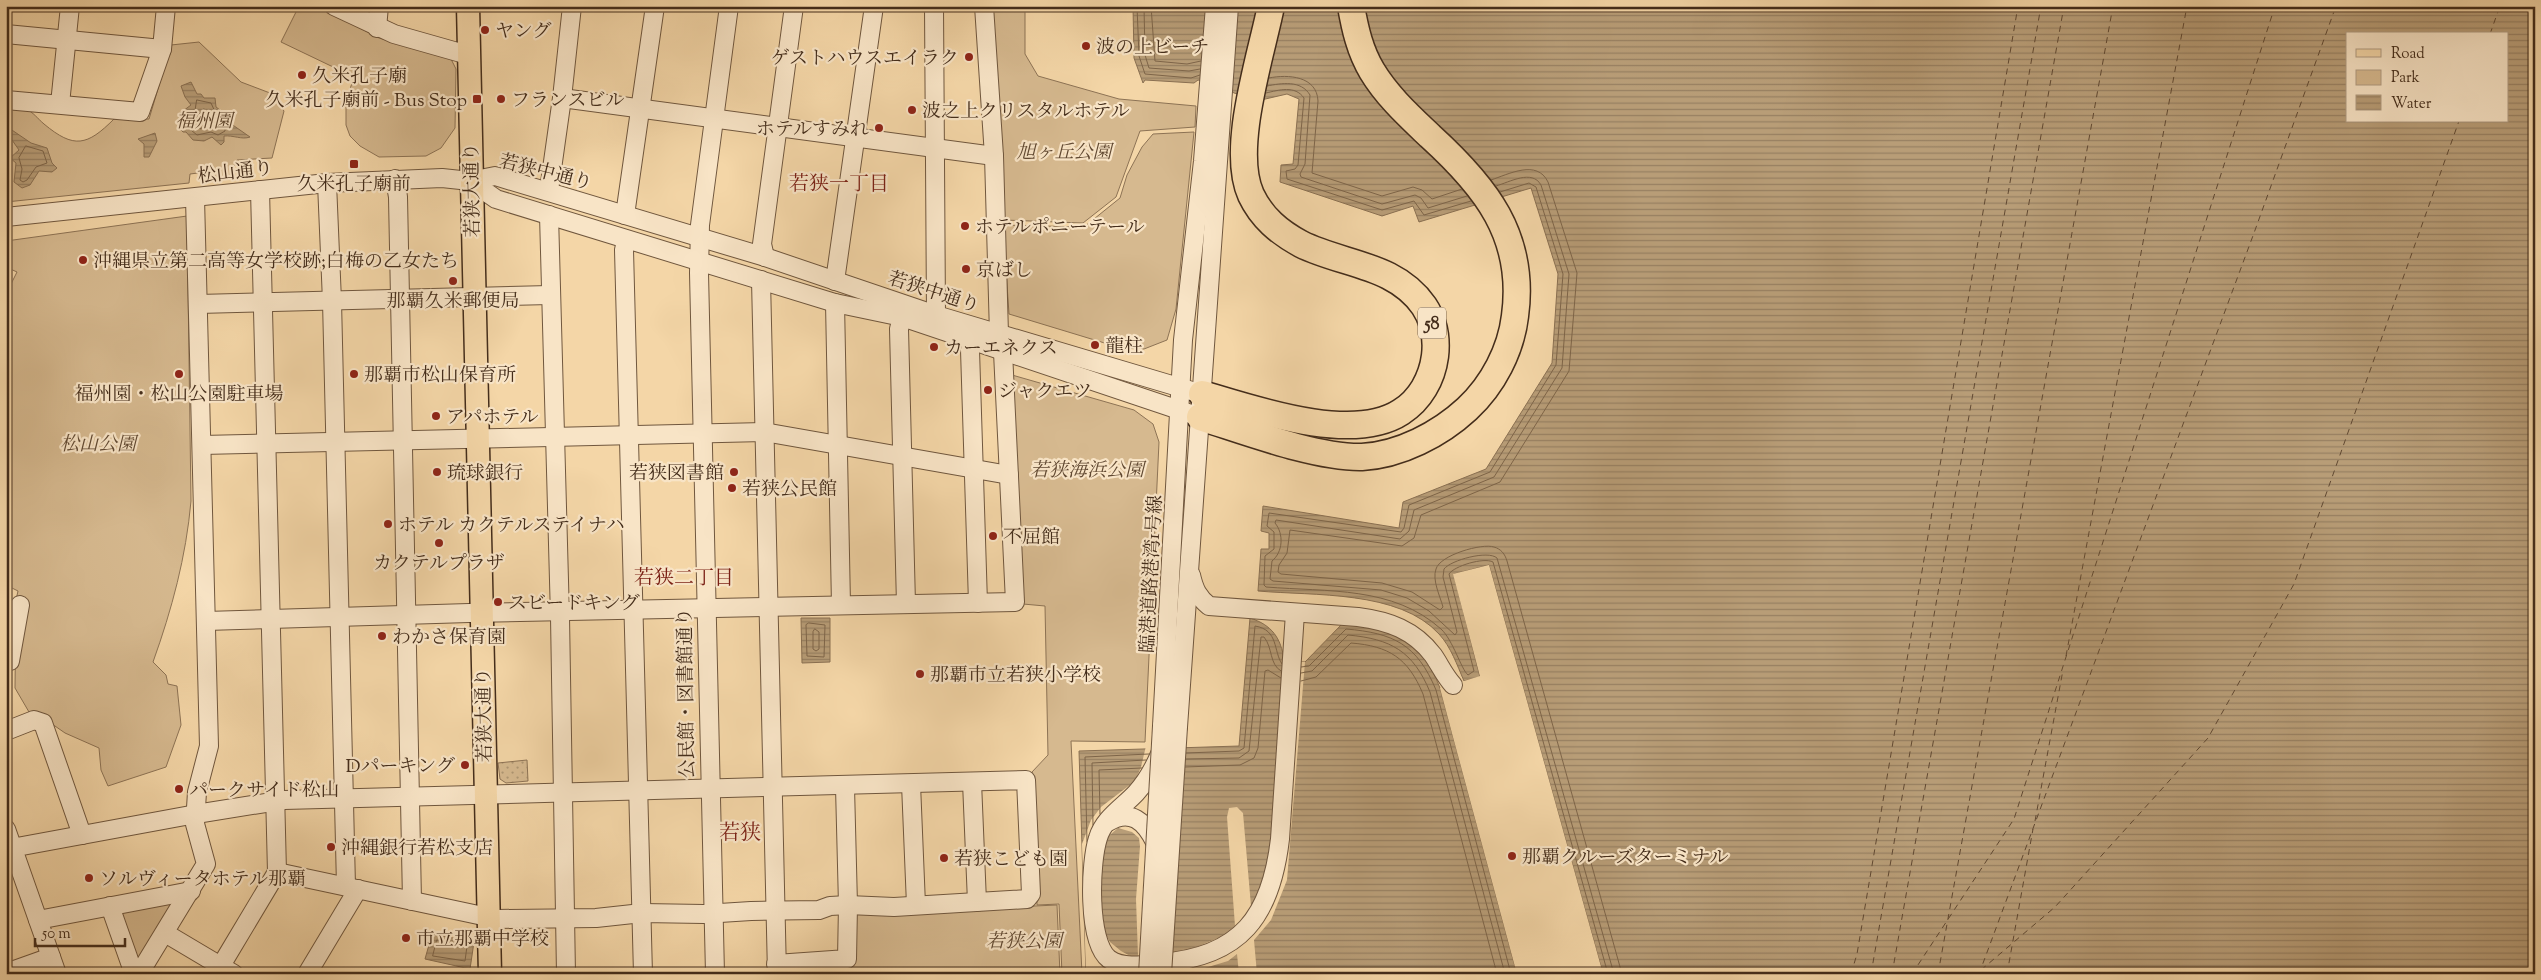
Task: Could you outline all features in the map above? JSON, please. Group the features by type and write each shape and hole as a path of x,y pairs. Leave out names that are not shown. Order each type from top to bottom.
{"highway":[{"name":"58","path":"1190,400 1297,420 1336,424 1371,424 1387,419 1412,404 1422,392 1434,364 1436,337 1432,323 1427,311 1410,289 1382,272 1303,245 1282,232 1266,218 1251,193 1244,174 1242,156 1246,122 1272,6"},
{"path":"1190,400 1310,450 1352,456 1391,451 1436,432 1460,415 1477,398 1497,369 1508,347 1514,324 1517,296 1515,263 1509,239 1500,218 1480,186 1460,164 1405,112 1372,72 1363,54 1351,6"}],"main road":[{"name":"若狭大通り","path":"468,6 470,181 490,974"}],"street":[{"path":"60,104 70,6"},
{"path":"6,100 140,112 162,49 166,6"},
{"path":"334,6 377,28 468,54"},
{"path":"377,28 379,6"},
{"path":"549,190 572,6"},
{"path":"625,215 655,6"},
{"name":"公民館・図書館通り","path":"714,974 701,433 699,237 729,6"},
{"path":"765,257 762,244 794,6"},
{"path":"834,281 874,6"},
{"path":"934,6 936,316"},
{"path":"984,6 994,156 1000,334"},
{"path":"1213,118 1214,6"},
{"path":"1213,118 1229,6"},
{"path":"6,34 162,49"},
{"path":"562,98 642,107 994,156"},
{"name":"臨港道路港湾1号線","path":"1162,974 1170,726 1190,400 1213,221 1213,118"},
{"name":"臨港道路港湾1号線","path":"1148,974 1160,754 1170,726 1190,565 1190,400 1182,340 1213,118"},
{"name":"若狭中通り","path":"470,181 495,176 549,190 765,257 834,281 1003,352 1190,400"},
{"name":"松山通り","path":"6,217 327,183 442,178 470,181"},
{"path":"395,179 404,440 412,900"},
{"name":"若狭中通り","path":"470,181 496,199 626,240 835,303 936,316 1000,334 1190,400"},
{"path":"307,974 352,888 344,798 338,617 332,301 327,183"},
{"path":"165,933 224,971 276,872 260,190"},
{"path":"139,974 206,864 195,824 198,792 209,746 195,198"},
{"path":"549,215 560,611 566,974"},
{"path":"626,240 624,250 643,974"},
{"path":"761,280 777,969 847,959 848,905 845,787"},
{"path":"198,304 550,295"},
{"path":"835,303 841,605"},
{"path":"903,311 899,329 906,604"},
{"path":"972,340 970,350 978,603"},
{"path":"206,620 481,612 1015,602 1003,352"},
{"path":"202,445 764,432 1009,475"},
{"path":"1190,565 1194,588 1199,598 1209,606 1358,617 1401,627 1427,648 1443,674 1453,684"},
{"path":"6,662 10,661 20,605"},
{"path":"1182,641 1190,622 1209,606"},
{"path":"1160,754 1141,788 1105,823 1098,835 1093,853 1094,922 1100,949 1108,958 1118,964 1133,966 1178,962 1203,956 1232,942 1250,926 1263,906 1277,867 1295,613"},
{"path":"6,731 34,720 43,723 82,835"},
{"path":"9,849 274,801 562,792 845,787 1026,780 1031,894 1027,899 916,905 848,905 830,906 819,910 775,910 713,914 642,913 565,918 497,918 276,872"},
{"path":"972,782 977,902"},
{"path":"911,784 916,905"},
{"path":"1105,823 1123,816 1137,818 1148,828 1155,842"},
{"path":"6,829 9,849 38,920 54,966 6,973"},
{"path":"38,920 191,891"},
{"path":"110,906 134,974"}],"green space":[{"path":"299,6 318,7 379,38 451,59 456,69 455,128 441,148 426,156 379,157 360,146 350,136 346,125 346,101 354,77 281,42"},
{"name":"旭ヶ丘公園","path":"990,6 1025,6 1025,54 1038,76 1119,99 1196,106 1195,127 1140,131 1116,197 1083,223 1004,220"},
{"name":"福州園","path":"199,42 241,82 270,93 284,111 272,158 237,160 229,179 215,180 206,172 190,174 189,183 6,202 6,107 26,109 55,132 72,141 88,139 96,135 114,119 149,119 171,45"},
{"path":"1194,132 1176,309 1167,340 1144,349 1121,348 1009,314 1003,225 1084,227 1120,198 1127,175 1142,147 1153,134"},
{"name":"松山公園","path":"187,216 191,501 186,542 177,583 153,662 166,675 168,684 177,686 181,725 166,767 108,786 101,770 99,748 65,733 42,717 29,712 15,688 16,600 18,591 6,585 6,294 17,272 6,267 6,241"},
{"name":"若狭海浜公園","path":"1012,375 1134,410 1153,424 1159,442 1145,742 1071,741 1082,974 1062,974 1059,904 1037,905 1032,772 1048,755 1045,606 1023,604"},
{"path":"527,760 528,781 506,783 500,779 498,763"},
{"path":"167,899 172,908 142,959 133,958 117,917 122,908"},
{"name":"若狭公園","path":"1057,905 1060,974 824,974 824,963 851,961 854,914"}],"water":[{"path":"1133,6 2535,6 2535,974 1603,974 1489,565 1454,574 1480,677 1464,681 1450,650 1439,634 1422,620 1402,609 1379,602 1355,598 1258,591 1261,549 1269,549 1269,533 1261,531 1263,506 1399,528 1403,502 1486,469 1552,363 1558,274 1531,188 1419,222 1413,206 1382,216 1280,182 1281,165 1293,164 1299,99 1287,94 1261,100 1234,93 1223,86 1198,80 1194,83 1145,80 1143,83 1134,58"},
{"path":"191,82 197,94 201,94 204,98 215,98 216,107 220,110 220,121 227,121 250,137 224,136 224,142 221,145 212,137 204,141 193,140 186,132 183,132 180,129 179,114 191,105 185,97 181,86"},
{"path":"6,126 31,143 47,148 52,163 57,168 52,172 39,171 30,185 22,188 14,182 16,163 10,158 19,150 12,140 6,136"},
{"path":"155,133 157,141 149,157 144,157 144,144 138,139"},
{"path":"801,618 830,618 830,662 802,663"},
{"path":"1250,618 1264,624 1274,633 1281,645 1284,660 1305,662 1342,624 1391,633 1403,638 1423,656 1440,688 1517,974 1086,974 1079,751 1239,746"},
{"path":"432,934 474,942 470,969 425,959"}],"pier":[{"path":"1489,565 1603,974 1601,974 1487,568 1456,576 1483,677 1464,684 1461,682 1480,676 1453,574"},
{"path":"1284,660 1305,662 1287,880 1271,920 1254,940 1257,974 1239,974 1237,954 1228,961 1185,974 1086,974 1082,844 1091,820 1101,807 1135,781 1141,767 1146,746 1186,745 1171,953 1182,953 1230,933 1235,926 1227,817 1229,808 1237,807 1243,813 1251,906 1256,901 1268,867 1273,834","holes":["1118,828 1132,832 1139,838 1140,846 1136,899 1138,956 1132,957 1110,942 1103,930 1098,875 1105,839"]},
{"path":"1443,687 1519,974 1517,974 1440,688"}],"ferry route":[{"path":"1851,974 1857,954 2018,6"},
{"path":"1871,974 2041,6"},
{"path":"1892,974 2064,6"},
{"path":"1938,974 2113,6"},
{"path":"2066,656 2187,6"},
{"path":"1912,974 2014,819 2275,6"},
{"path":"1979,974 2254,233 2336,6"},
{"path":"2491,32 2500,6"},
{"path":"1981,970 2055,907 2208,738 2294,584 2459,122"},
{"path":"2035,821 2063,670"},
{"path":"2007,974 2033,829"}],"place":[{"name":"ヤング","path":"485,30"},
{"name":"波の上ビーチ","path":"1086,46"},
{"name":"ゲストハウスエイラク","path":"969,57"},
{"name":"久米孔子廟","path":"302,75"},
{"name":"久米孔子廟前 - Bus Stop","path":"477,99"},
{"name":"フランスビル","path":"501,99"},
{"name":"波之上クリスタルホテル","path":"912,110"},
{"name":"ホテルすみれ","path":"879,128"},
{"name":"久米孔子廟前","path":"354,164"},
{"name":"ホテルポニーテール","path":"965,226"},
{"name":"沖縄県立第二高等女学校跡;白梅の乙女たち","path":"83,260"},
{"name":"京ばし","path":"966,269"},
{"name":"那覇久米郵便局","path":"453,281"},
{"name":"龍柱","path":"1095,345"},
{"name":"カーエネクス","path":"934,347"},
{"name":"福州園・松山公園駐車場","path":"179,374"},
{"name":"那覇市松山保育所","path":"354,374"},
{"name":"ジャクエツ","path":"988,390"},
{"name":"アパホテル","path":"436,416"},
{"name":"琉球銀行","path":"437,472"},
{"name":"若狭図書館","path":"734,472"},
{"name":"若狭公民館","path":"732,488"},
{"name":"ホテル カクテルステイナハ","path":"388,524"},
{"name":"不屈館","path":"993,536"},
{"name":"カクテルプラザ","path":"439,543"},
{"name":"スビードキング","path":"498,602"},
{"name":"わかさ保育園","path":"382,636"},
{"name":"那覇市立若狭小学校","path":"920,674"},
{"name":"Dパーキング","path":"465,765"},
{"name":"パークサイド松山","path":"179,789"},
{"name":"沖縄銀行若松支店","path":"331,847"},
{"name":"那覇クルーズターミナル","path":"1512,856"},
{"name":"若狭こども園","path":"944,858"},
{"name":"ソルヴィータホテル那覇","path":"89,878"},
{"name":"市立那覇中学校","path":"406,938"}],"district":[{"name":"若狭一丁目","path":"839,183"},
{"name":"若狭二丁目","path":"684,577"},
{"name":"若狭","path":"740,832"}]}
